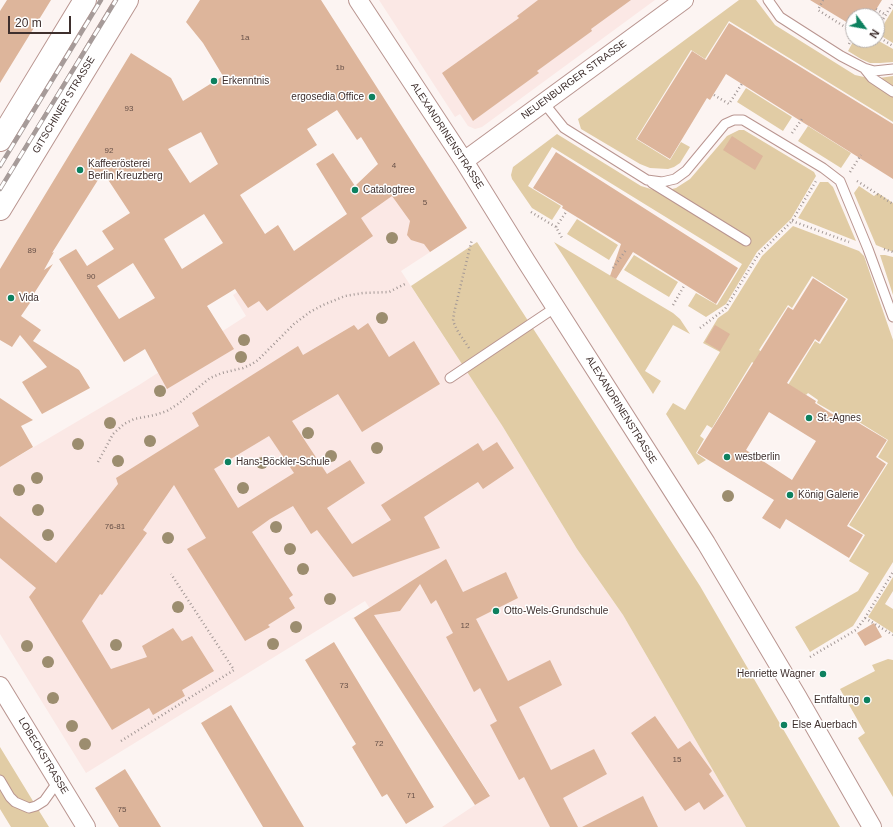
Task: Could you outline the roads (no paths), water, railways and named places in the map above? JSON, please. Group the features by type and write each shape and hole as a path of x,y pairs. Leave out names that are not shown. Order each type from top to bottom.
{"main road":[{"path":"0,140 85,0"},
{"name":"GITSCHINER STRASSE","path":"0,209 127,0"}],"street":[{"name":"ALEXANDRINENSTRASSE","path":"358,0 464,161 706,543 797,696 872,827"},
{"name":"NEUENBURGER STRASSE","path":"464,161 684,0"},
{"name":"LOBECKSTRASSE","path":"0,686 59,780 86,827"}],"lane":[{"path":"768,0 780,17 841,56 864,68 874,71 893,69"},
{"path":"864,68 872,78 893,92"},
{"path":"544,103 564,128 746,241"},
{"path":"647,180 662,182 676,179 686,171 725,124 734,120 743,120 823,168 840,181 893,317"},
{"path":"450,378 556,307"},
{"path":"0,780 10,797 15,802 28,808 36,806 44,801 59,780"}],"railway":[{"path":"0,166 101,0"},
{"path":"0,189 116,0"}],"place":[{"name":"Erkenntnis","path":"214,81"},
{"name":"ergosedia Office","path":"372,97"},
{"name":"Kaffeerösterei Berlin Kreuzberg","path":"80,170"},
{"name":"Catalogtree","path":"355,190"},
{"name":"Vida","path":"11,298"},
{"name":"St.-Agnes","path":"809,418"},
{"name":"westberlin","path":"727,457"},
{"name":"Hans-Böckler-Schule","path":"228,462"},
{"name":"König Galerie","path":"790,495"},
{"name":"Otto-Wels-Grundschule","path":"496,611"},
{"name":"Henriette Wagner","path":"823,674"},
{"name":"Entfaltung","path":"867,700"},
{"name":"Else Auerbach","path":"784,725"}]}
